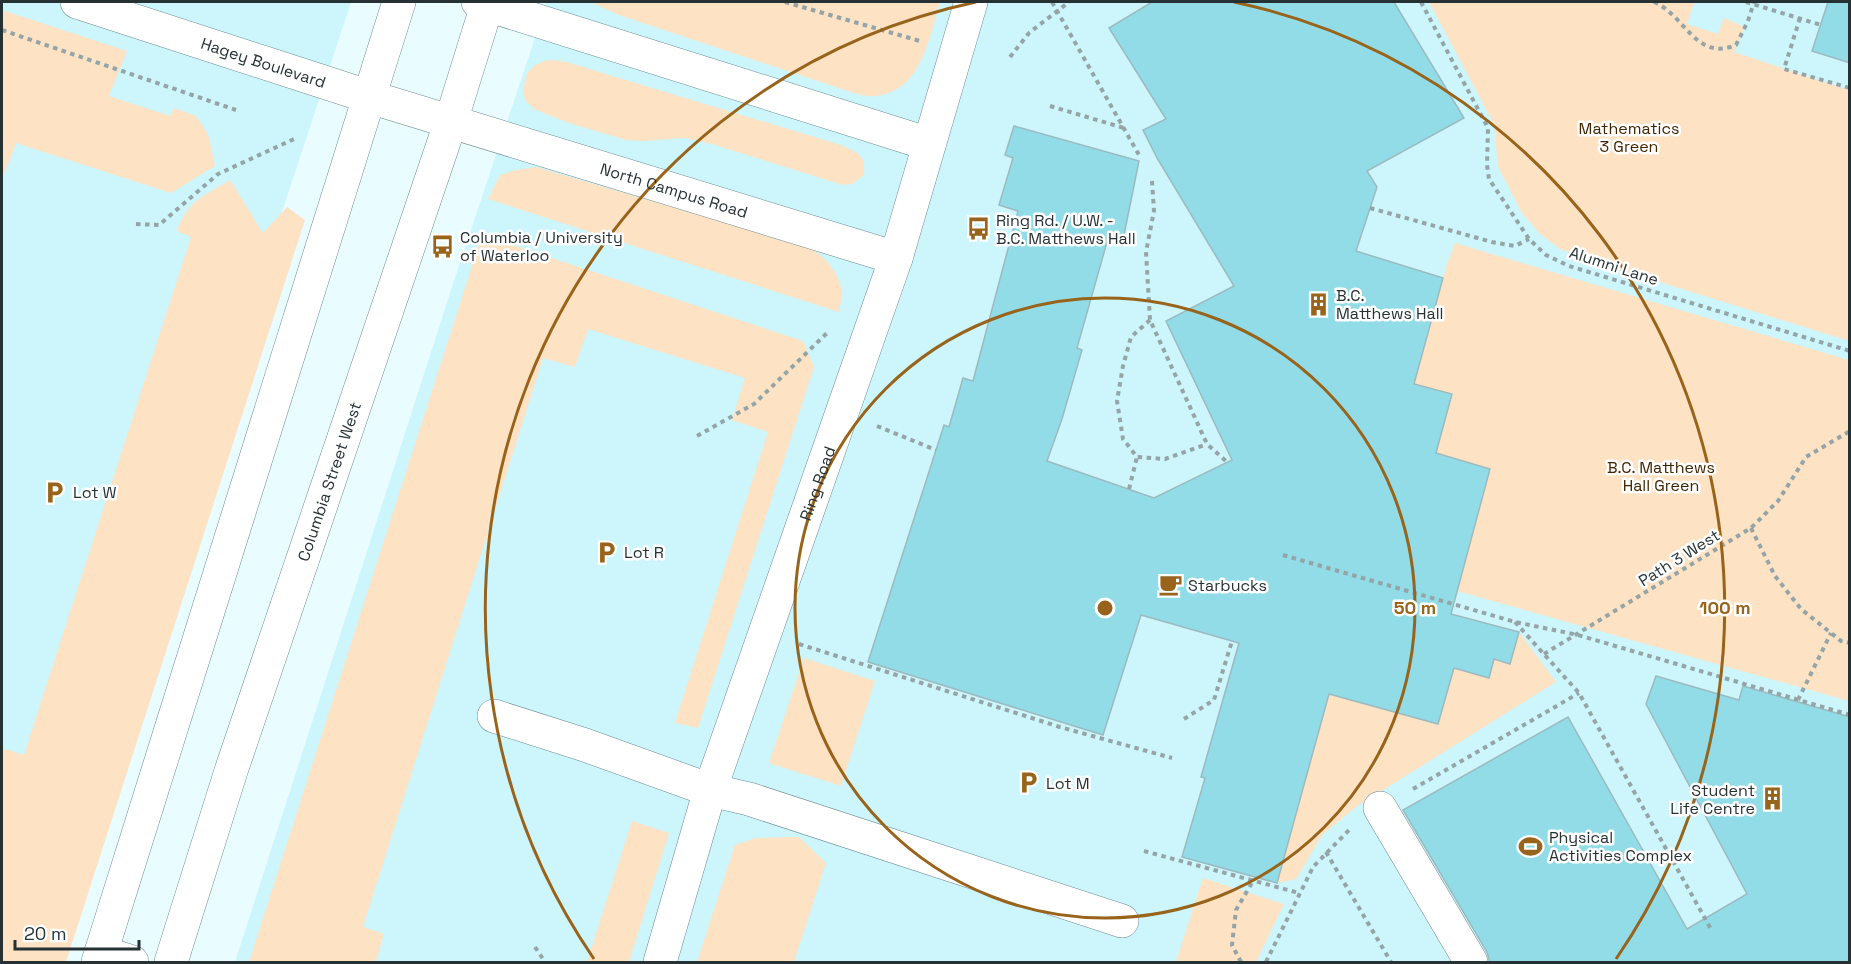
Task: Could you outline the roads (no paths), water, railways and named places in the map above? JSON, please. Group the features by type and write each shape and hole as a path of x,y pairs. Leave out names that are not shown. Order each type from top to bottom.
{"street":[{"name":"Hagey Boulevard","path":"77,2 451,121"},
{"path":"132,963 100,958 399,2"},
{"path":"484,2 929,144"},
{"name":"Columbia Street West","path":"171,963 231,771 451,121 484,2"},
{"name":"Ring Road","path":"660,963 710,789 896,258 971,2"},
{"name":"North Campus Road","path":"451,121 896,258"},
{"path":"494,716 710,789 749,799 1122,921"},
{"path":"1380,808 1471,963"}],"place":[{"name":"Ring Rd. / U.W. - B.C. Matthews Hall","path":"978,229"},
{"name":"Columbia / University of Waterloo","path":"442,246"},
{"name":"B.C. Matthews Hall","path":"1318,304"},
{"name":"Lot W","path":"55,492"},
{"name":"Lot R","path":"606,552"},
{"name":"Starbucks","path":"1170,585"},
{"name":"Lot M","path":"1028,783"},
{"name":"Student Life Centre","path":"1773,799"},
{"name":"Physical Activities Complex","path":"1531,846"}],"park label":[{"name":"Mathematics 3 Green","path":"1629,137"},
{"name":"B.C. Matthews Hall Green","path":"1661,476"}]}
